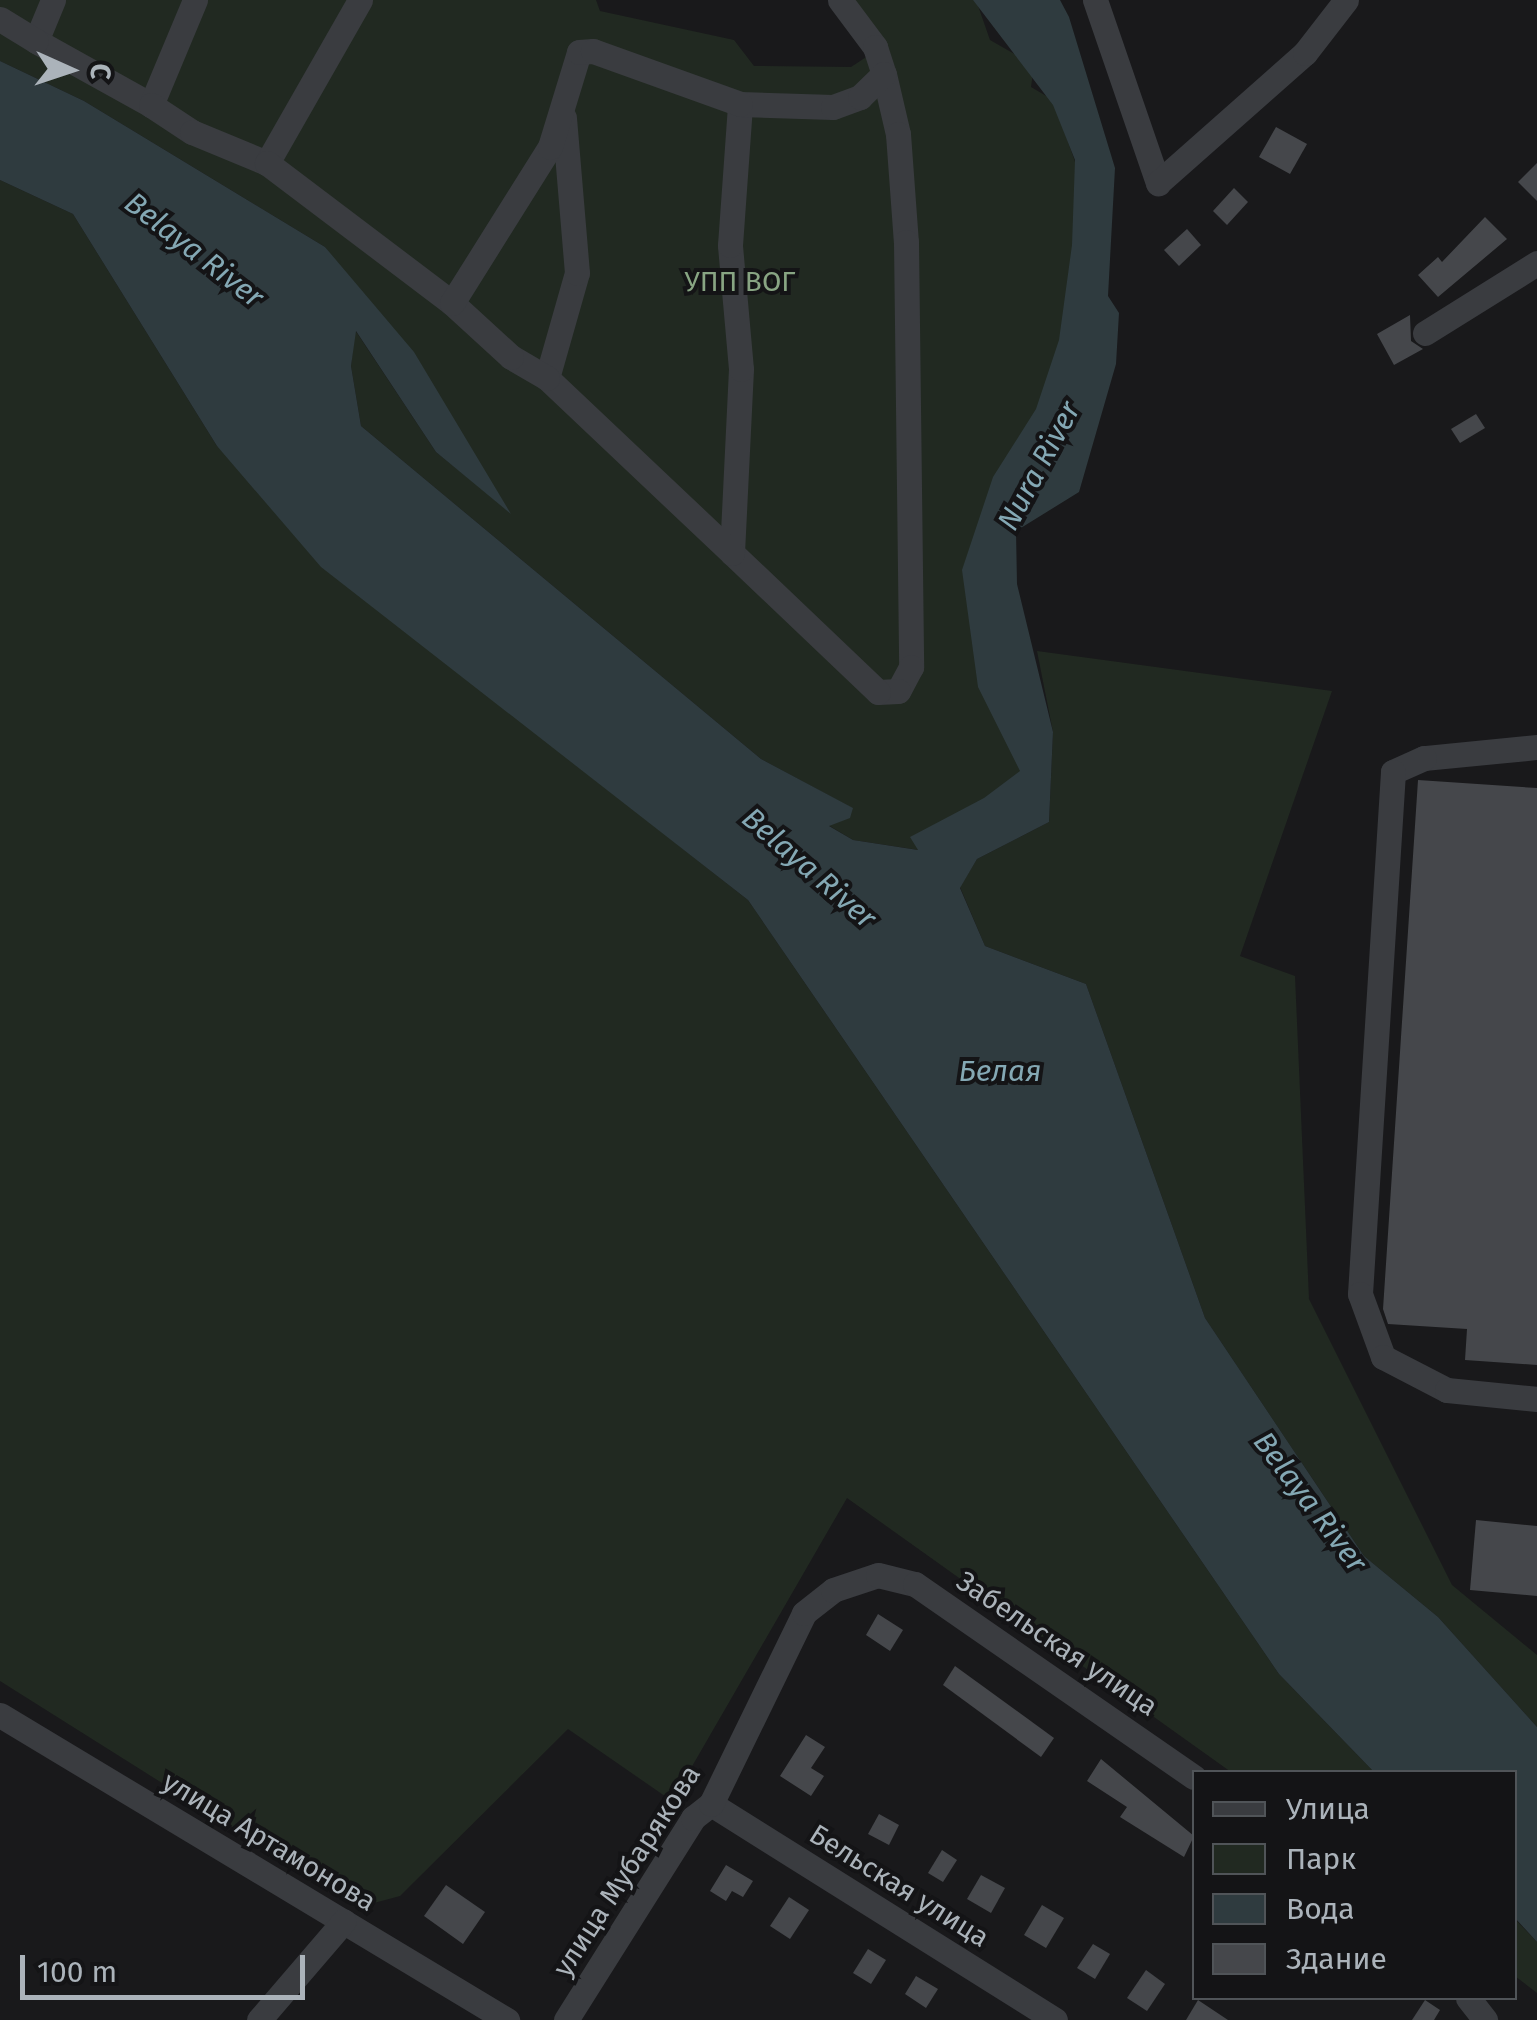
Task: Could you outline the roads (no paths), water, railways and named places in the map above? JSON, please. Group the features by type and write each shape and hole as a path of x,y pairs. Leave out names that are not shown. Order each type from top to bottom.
{"street":[{"path":"36,41 53,0"},
{"path":"151,105 195,0"},
{"path":"267,163 360,0"},
{"path":"0,19 192,132 267,163 452,303 511,357 546,378 878,692 898,691 910,667 906,242 898,134 875,47 840,0"},
{"path":"1095,0 1158,183 1305,53 1346,0"},
{"path":"452,303 564,116 580,52 592,51 740,104 833,106 860,97 884,74"},
{"path":"732,553 741,370 730,245 740,104"},
{"path":"546,378 577,273 564,116"},
{"path":"1425,333 1537,262"},
{"path":"1537,746 1424,758 1393,772 1360,1294 1383,1357 1447,1390 1537,1399"},
{"name":"Забельская улица","path":"878,1575 915,1584 1192,1776"},
{"name":"улица Мубарякова","path":"566,2020 693,1818 711,1804 804,1613 833,1590 878,1575"},
{"name":"улица Артамонова","path":"0,1716 507,2020"},
{"name":"Бельская улица","path":"711,1804 1056,2020"},
{"path":"259,2020 344,1921"},
{"path":"1470,2000 1485,2020"}],"water":[{"name":"Белая","path":"973,0 1060,0 1069,17 1115,168 1108,296 1119,313 1116,364 1079,492 1016,531 1017,584 1053,732 1049,822 977,859 960,888 985,946 1086,984 1205,1318 1364,1556 1438,1617 1537,1727 1537,1942 1517,1920 1517,1770 1372,1770 1279,1674 748,900 321,567 217,446 73,214 0,180 0,61 84,101 325,247 414,352 511,514 436,452 356,331 351,366 361,426 761,759 853,808 850,818 829,826 853,840 918,850 910,837 984,798 1020,771 978,687 962,570 993,477 1036,409 1059,340 1072,245 1075,160 1053,105"}],"water label":[{"name":"Belaya River","path":"194,250"},
{"name":"Nura River","path":"1039,466"},
{"name":"Belaya River","path":"809,868"},
{"name":"Belaya River","path":"1310,1502"}],"park label":[{"name":"УПП ВОГ","path":"740,282"}]}
